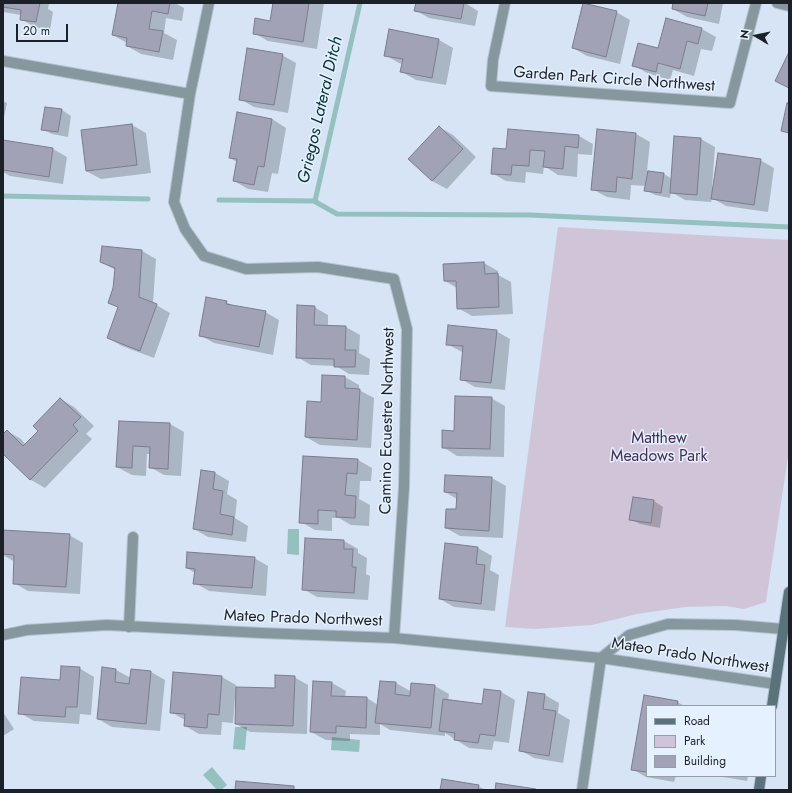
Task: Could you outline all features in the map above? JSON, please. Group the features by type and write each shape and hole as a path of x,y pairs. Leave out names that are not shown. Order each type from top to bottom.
{"street":[{"name":"Camino Ecuestre Northwest","path":"209,3 190,94 174,202 185,230 204,256 246,269 318,267 394,279 407,329 404,487 394,638"},
{"name":"Garden Park Circle Northwest","path":"505,3 493,60 491,86 730,103 756,3"},
{"path":"777,3 789,6"},
{"path":"3,61 190,94"},
{"path":"129,627 133,537"},
{"path":"772,705 789,592"},
{"name":"Mateo Prado Northwest","path":"602,658 628,635 668,624 735,625 783,629"},
{"name":"Mateo Prado Northwest","path":"3,635 27,630 107,625 394,638 602,658 775,684"},
{"path":"582,790 602,658"},
{"path":"759,790 762,777"}],"green space":[{"name":"Matthew Meadows Park","path":"558,227 789,240 789,450 766,602 744,609 726,606 685,607 637,614 592,625 535,629 505,627"}],"shaded area":[{"path":"288,529 299,529 299,555 287,554"},
{"path":"235,727 247,727 245,750 233,749"},
{"path":"332,737 360,740 359,752 331,750"},
{"path":"212,767 227,785 221,790 217,790 203,775"}],"building":[{"path":"3,3 40,3 36,22 20,20 21,10 3,7"},
{"path":"118,3 170,3 168,14 152,11 149,29 163,31 159,52 126,46 127,38 112,35"},
{"path":"273,3 309,3 303,42 253,34 255,18 270,21"},
{"path":"416,3 464,3 461,19 414,11"},
{"path":"583,3 617,11 606,57 572,48"},
{"path":"673,3 708,3 705,16 672,9"},
{"path":"666,18 702,28 698,44 687,41 680,69 658,63 656,72 632,66 638,43 658,48"},
{"path":"389,29 439,39 432,78 400,72 403,59 384,56"},
{"path":"247,48 283,54 274,105 239,100"},
{"path":"789,52 789,88 775,81"},
{"path":"787,103 789,103 789,133 781,131"},
{"path":"45,107 62,109 58,132 41,130"},
{"path":"237,112 272,119 264,167 258,166 254,185 233,181 237,159 229,158"},
{"path":"132,124 137,165 86,171 81,130"},
{"path":"439,126 463,149 432,181 408,159"},
{"path":"508,129 579,135 578,148 565,146 563,169 543,167 545,151 530,150 529,166 512,165 511,175 491,174 493,148 506,149"},
{"path":"597,129 636,133 632,179 617,177 616,192 591,190"},
{"path":"674,136 701,138 697,195 670,193"},
{"path":"3,140 53,148 49,177 3,170"},
{"path":"718,153 761,159 754,205 711,199"},
{"path":"648,171 664,173 661,193 644,191"},
{"path":"102,246 142,250 139,297 157,304 140,351 107,338 118,307 108,303 113,288 115,268 100,262"},
{"path":"484,262 485,274 498,273 499,307 457,309 456,281 444,281 443,264"},
{"path":"206,297 227,301 226,304 266,311 259,347 199,336"},
{"path":"297,305 315,306 314,325 346,326 345,350 356,350 355,367 334,367 334,359 296,358"},
{"path":"448,325 497,330 491,383 460,380 463,346 446,345"},
{"path":"322,375 345,376 345,388 360,389 357,440 305,437 307,401 321,402"},
{"path":"455,396 492,397 490,449 442,448 442,430 454,431"},
{"path":"60,398 81,417 73,425 78,431 30,480 3,454 3,434 7,430 23,446 38,431 33,426"},
{"path":"119,421 170,423 168,469 149,468 150,447 133,446 132,468 116,467"},
{"path":"303,456 358,459 357,474 347,473 345,495 356,496 355,518 336,517 336,511 318,510 318,524 299,523"},
{"path":"201,470 215,472 213,489 223,491 220,514 234,517 232,535 193,529"},
{"path":"445,475 492,477 489,531 445,528 446,509 456,509 457,493 444,492"},
{"path":"633,497 654,500 651,523 629,520"},
{"path":"3,530 70,534 66,587 13,584 14,555 3,554"},
{"path":"305,538 344,540 344,549 353,549 352,567 356,567 354,593 302,590"},
{"path":"445,543 478,547 476,564 485,565 481,604 439,599"},
{"path":"187,552 255,557 252,588 193,584 195,569 186,568"},
{"path":"61,666 80,667 77,707 66,707 65,717 18,714 21,677 60,680"},
{"path":"102,667 116,669 115,682 129,684 131,669 151,671 146,724 97,719"},
{"path":"173,672 222,676 219,715 208,714 207,728 184,726 185,714 170,713"},
{"path":"275,675 295,676 293,726 235,724 236,687 275,688"},
{"path":"313,681 332,682 331,696 367,697 366,728 336,726 336,733 310,732"},
{"path":"380,681 396,682 395,694 410,696 411,683 435,685 431,728 375,723"},
{"path":"484,689 501,691 495,736 480,734 478,743 454,740 455,733 439,731 443,699 482,704"},
{"path":"528,692 545,694 543,709 556,711 549,756 519,751"},
{"path":"644,695 678,701 677,705 646,705 646,772 631,770"},
{"path":"442,779 479,785 478,790 440,790"},
{"path":"236,781 294,786 294,790 235,790"},
{"path":"496,783 536,789 536,790 495,790"}],"waterway":[{"name":"Griegos Lateral Ditch","path":"219,200 315,201 360,3"},
{"name":"Griegos Lateral Ditch","path":"3,196 148,199"},
{"path":"314,201 337,214 530,215 789,227"}]}
